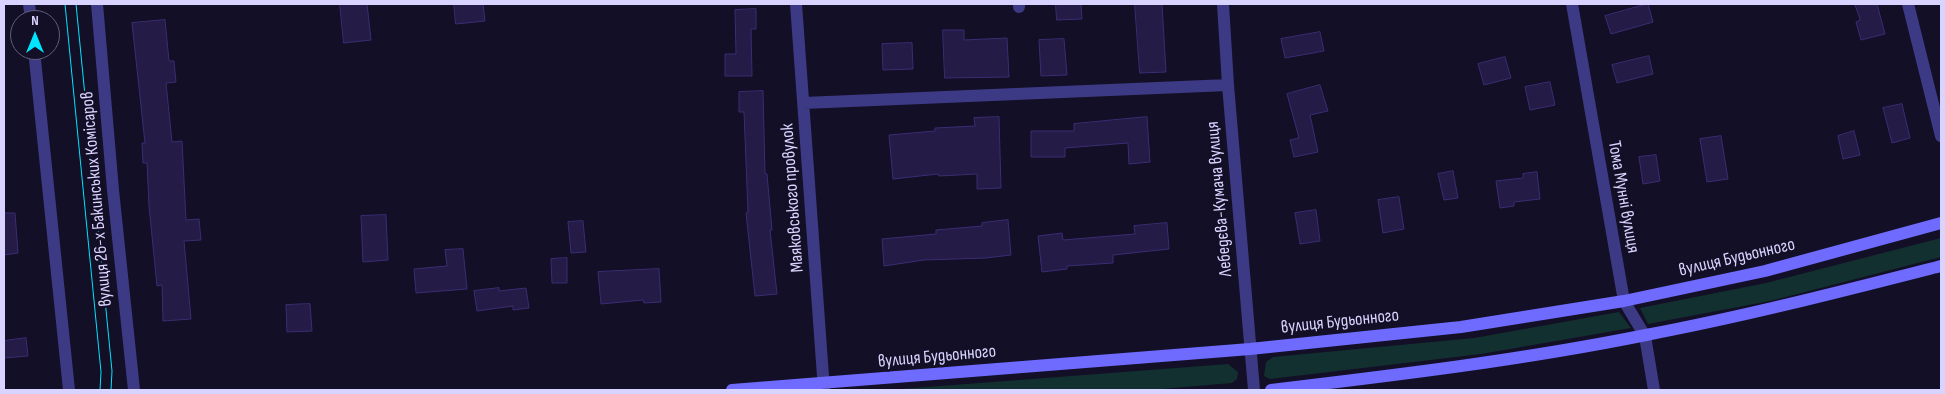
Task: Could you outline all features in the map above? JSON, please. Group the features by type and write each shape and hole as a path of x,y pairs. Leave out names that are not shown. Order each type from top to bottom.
{"main road":[{"name":"вулиця Будьонного","path":"732,390 824,387 1250,349 1462,327 1624,301 1765,271 1941,223"},
{"path":"1271,390 1459,368 1645,336 1775,309 1941,266"}],"street":[{"name":"вулиця 26-х Бакинських Комісаров","path":"97,4 113,190 134,390"},
{"name":"Маяковського провулок","path":"796,4 824,387"},
{"name":"Лебедєва-Кумача вулиця","path":"1223,4 1228,86 1254,390"},
{"name":"Тома Мунні вулиця","path":"1572,4 1624,301 1645,336 1654,390"},
{"path":"1908,4 1941,136"},
{"path":"35,60 69,390"},
{"path":"804,103 1228,86"}],"green space":[{"path":"1941,238 1941,257 1770,301 1648,324 1640,308 1766,283"},
{"path":"1619,312 1631,328 1481,354 1270,379 1264,376 1266,362 1273,357 1474,338"},
{"path":"1228,364 1238,372 1237,379 1232,383 1150,390 888,390"}],"building":[{"path":"340,4 367,4 371,40 344,43"},
{"path":"454,4 483,4 485,21 456,24"},
{"path":"1056,4 1081,4 1082,19 1057,20"},
{"path":"1135,4 1162,4 1166,72 1140,73"},
{"path":"1648,4 1653,22 1611,34 1605,16"},
{"path":"1855,4 1877,4 1885,34 1861,40 1856,22 1860,20"},
{"path":"756,9 756,29 751,29 752,76 725,76 725,54 736,54 735,10"},
{"path":"165,20 169,61 174,61 176,82 166,83 172,142 182,141 186,220 199,219 201,240 184,241 191,319 163,321 162,285 157,286 147,163 143,163 142,143 145,143 132,23"},
{"path":"943,30 964,30 964,40 1007,38 1009,77 945,78"},
{"path":"1320,32 1324,51 1285,58 1281,39"},
{"path":"1064,39 1067,75 1041,76 1039,40"},
{"path":"912,43 913,69 883,70 882,44"},
{"path":"1649,56 1653,74 1617,83 1612,65"},
{"path":"1505,57 1511,78 1484,85 1478,64"},
{"path":"1550,82 1555,105 1530,110 1525,87"},
{"path":"1320,85 1328,111 1310,115 1318,152 1294,157 1290,140 1299,138 1287,94"},
{"path":"763,91 765,174 767,174 772,230 770,230 777,294 755,296 746,213 748,212 744,112 739,112 739,92"},
{"path":"1902,104 1910,138 1892,143 1883,108"},
{"path":"999,117 1001,188 977,189 977,174 939,176 938,174 893,179 889,135 935,131 935,128 975,126 974,118"},
{"path":"1147,117 1150,162 1129,164 1128,143 1065,148 1065,157 1031,157 1031,131 1074,131 1074,124"},
{"path":"1854,131 1860,155 1843,159 1838,136"},
{"path":"1721,136 1728,179 1707,182 1700,139"},
{"path":"1656,155 1660,181 1643,184 1639,157"},
{"path":"1453,171 1458,198 1444,200 1438,174"},
{"path":"1537,172 1540,199 1514,202 1514,206 1500,208 1496,181 1523,178 1523,174"},
{"path":"1399,197 1404,229 1383,233 1378,200"},
{"path":"1316,210 1320,241 1300,244 1295,213"},
{"path":"4,213 15,213 18,253 4,255"},
{"path":"386,215 388,260 363,262 361,216"},
{"path":"1008,220 1011,255 986,258 924,260 884,266 882,239 936,234 936,230 982,226 982,223"},
{"path":"583,221 586,252 571,253 568,222"},
{"path":"1167,223 1169,249 1113,255 1113,263 1067,266 1067,269 1042,272 1038,236 1062,233 1063,240 1135,234 1134,226"},
{"path":"463,249 467,289 416,293 414,269 447,266 445,250"},
{"path":"567,258 567,283 552,283 551,259"},
{"path":"659,269 661,302 644,303 643,300 601,304 598,272"},
{"path":"499,288 499,291 526,288 529,308 513,310 513,306 477,311 474,291"},
{"path":"310,304 312,331 287,332 286,305"},
{"path":"26,338 28,356 4,358 4,341"}],"tram line":[{"path":"65,4 101,372 100,390"},
{"path":"76,4 112,371 111,390"}]}
